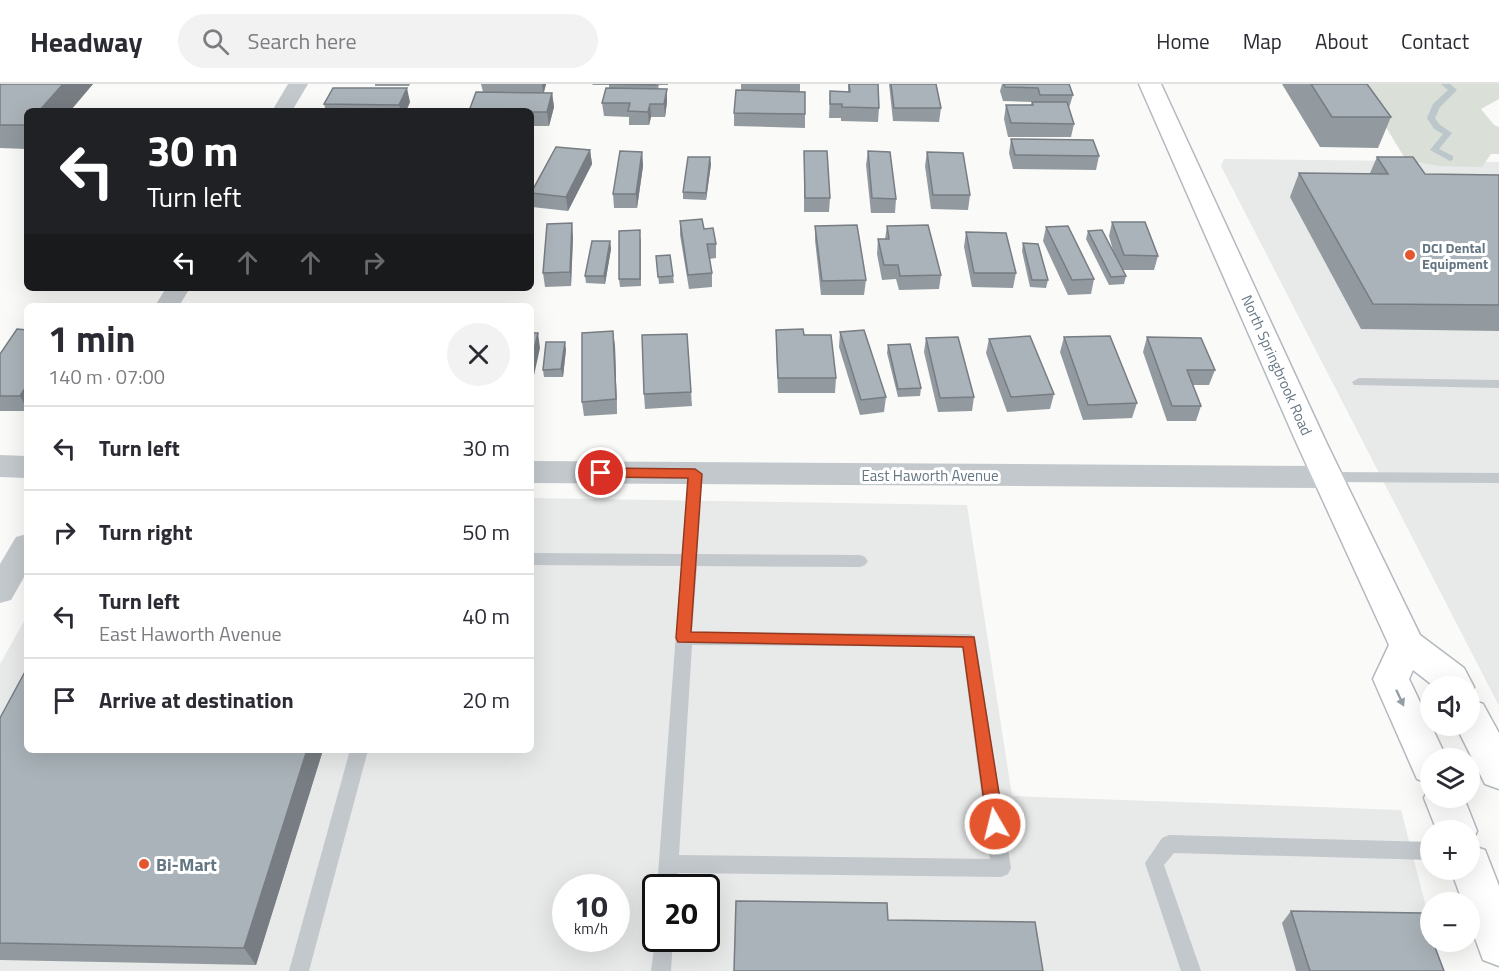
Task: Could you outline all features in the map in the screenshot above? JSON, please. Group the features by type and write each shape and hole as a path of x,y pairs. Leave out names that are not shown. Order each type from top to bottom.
{"main road":[{"name":"North Springbrook Road","path":"1150,84 1328,477 1407,645 1447,676"},
{"path":"1407,645 1391,679 1422,748"},
{"path":"1483,728 1499,772"},
{"path":"1476,880 1499,945"}],"street":[{"path":"284,108 298,84"},
{"path":"0,466 24,466"},
{"name":"East Haworth Avenue","path":"534,472 1328,477"},
{"path":"0,591 24,551"}],"lane":[{"path":"1359,382 1499,384"},
{"path":"668,874 695,474"},
{"path":"1328,477 1499,478"},
{"path":"534,559 860,561"},
{"path":"668,864 1001,868 969,641 683,638"},
{"path":"298,971 358,753"},
{"path":"1191,971 1155,863 1169,844 1420,851"},
{"path":"661,971 662,952"}],"shaded area":[{"path":"1362,84 1499,84 1499,99 1481,109 1494,125 1499,127 1499,154 1491,154 1482,167 1439,166 1406,160 1362,88"},
{"path":"1224,159 1499,162 1499,706 1221,166"},
{"path":"534,498 967,505 1012,796 1401,810 1422,892 1420,892 1420,952 1437,952 1442,971 0,971 0,664 24,621 24,753 534,753"}],"building":[{"path":"0,84 63,84 42,108 24,108 24,125 0,125"},
{"path":"609,84 656,84 656,85"},
{"path":"849,84 878,84 879,108 842,107 842,104 830,104 830,91 850,92"},
{"path":"891,84 936,84 941,108 894,108"},
{"path":"1004,84 1069,84 1073,95 1040,95 1038,88 1005,87"},
{"path":"1311,84 1367,84 1391,117 1332,117"},
{"path":"333,88 407,88 399,105 324,104"},
{"path":"606,88 667,89 664,104 650,104 648,112 628,111 630,103 602,103"},
{"path":"736,90 805,92 805,114 734,113"},
{"path":"476,92 552,93 547,112 534,112 534,108 470,108"},
{"path":"1032,102 1067,102 1074,124 1011,123 1006,105 1033,105"},
{"path":"1011,139 1093,140 1099,156 1015,155"},
{"path":"556,147 590,150 566,197 534,193 534,187"},
{"path":"620,151 642,152 636,194 613,194"},
{"path":"804,151 827,151 830,198 805,198"},
{"path":"868,151 890,152 896,199 872,198"},
{"path":"927,152 963,153 970,195 933,195"},
{"path":"688,157 710,157 706,193 683,192"},
{"name":"DCI Dental Equipment","path":"1377,157 1413,157 1425,174 1499,175 1499,305 1373,304 1299,173 1388,174"},
{"path":"702,219 704,229 713,228 716,244 707,244 712,273 688,275 680,221"},
{"path":"1112,222 1145,222 1158,256 1124,255"},
{"path":"572,223 570,272 543,273 547,224"},
{"path":"857,225 866,280 822,281 815,226"},
{"path":"928,225 941,275 900,276 898,265 884,265 878,239 889,239 887,226"},
{"path":"1068,226 1094,279 1072,280 1046,227"},
{"path":"640,230 640,279 619,279 619,231"},
{"path":"1102,230 1126,276 1111,277 1088,231"},
{"path":"966,232 1006,233 1016,273 974,273"},
{"path":"592,241 610,241 604,276 585,276"},
{"path":"1023,243 1038,244 1048,280 1032,280"},
{"path":"670,255 673,276 658,277 656,256"},
{"path":"17,329 24,330 24,390 20,396 0,396 0,354"},
{"path":"803,329 804,335 831,335 836,378 778,378 776,330"},
{"path":"864,330 886,397 861,400 840,332"},
{"path":"613,331 616,399 582,402 582,333"},
{"path":"534,333 538,333 534,350"},
{"path":"687,334 691,392 644,394 642,335"},
{"path":"1030,336 1054,394 1011,397 989,339"},
{"path":"1110,336 1137,403 1088,405 1064,337"},
{"path":"958,337 974,397 940,398 926,338"},
{"path":"1147,337 1201,338 1215,370 1187,370 1201,406 1172,406"},
{"path":"546,342 565,342 561,369 543,370"},
{"path":"910,344 921,388 898,389 888,345"},
{"name":"Bi-Mart","path":"24,674 24,753 306,753 244,948 0,943 0,718"},
{"path":"736,901 887,903 888,920 1035,922 1043,971 734,971"},
{"path":"1291,911 1420,913 1420,952 1437,952 1444,971 1310,971"}],"waterway":[{"path":"1445,84 1453,90 1436,106 1431,118 1437,127 1448,133 1434,150 1450,158"}],"place":[{"name":"DCI Dental Equipment","path":"1410,255"},
{"name":"Bi-Mart","path":"144,864"}],"route":[{"path":"601,473 695,474 683,638 969,641 995,824"}]}
